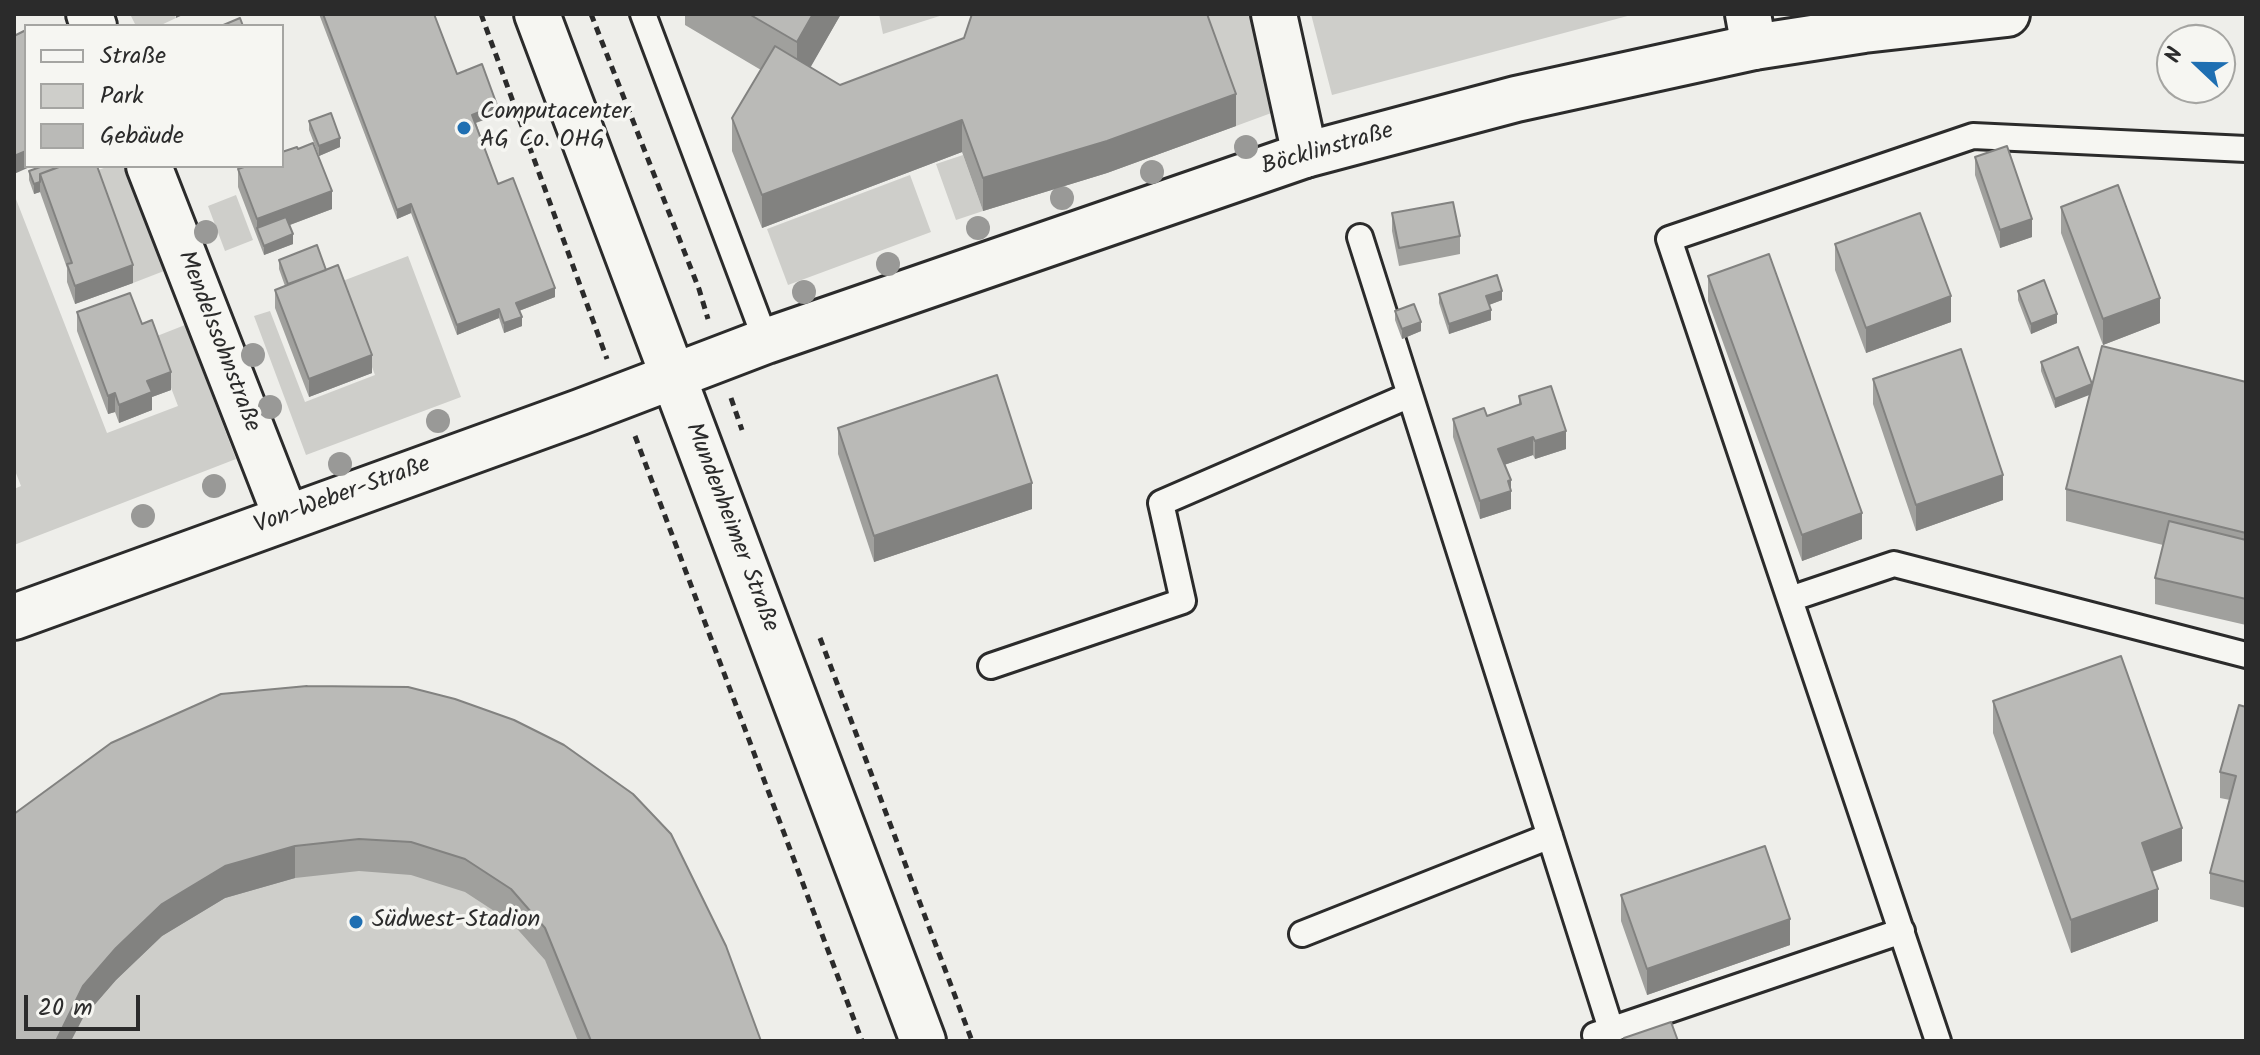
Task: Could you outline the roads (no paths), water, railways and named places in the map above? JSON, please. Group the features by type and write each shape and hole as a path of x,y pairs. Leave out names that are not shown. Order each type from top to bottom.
{"street":[{"name":"Mundenheimer Straße","path":"537,14 923,1041"},
{"path":"1274,14 1305,155"},
{"name":"Böcklinstraße","path":"672,375 1305,155 1516,99 1751,30 1864,30 2007,14"},
{"name":"Mendelssohnstraße","path":"150,168 286,517"},
{"name":"Von-Weber-Straße","path":"14,617 672,375"}],"lane":[{"path":"643,14 766,341"},
{"path":"1938,1041 1669,239 1973,136 2246,149"},
{"path":"1360,237 1550,836 1604,1035 1902,931"},
{"path":"991,666 1183,601 1161,503 1410,395"},
{"path":"1790,599 1894,564 2246,655"},
{"path":"1302,934 1550,836"}],"place":[{"name":"Computacenter AG Co. OHG","path":"464,128"},
{"name":"Südwest-Stadion","path":"356,922"}]}
